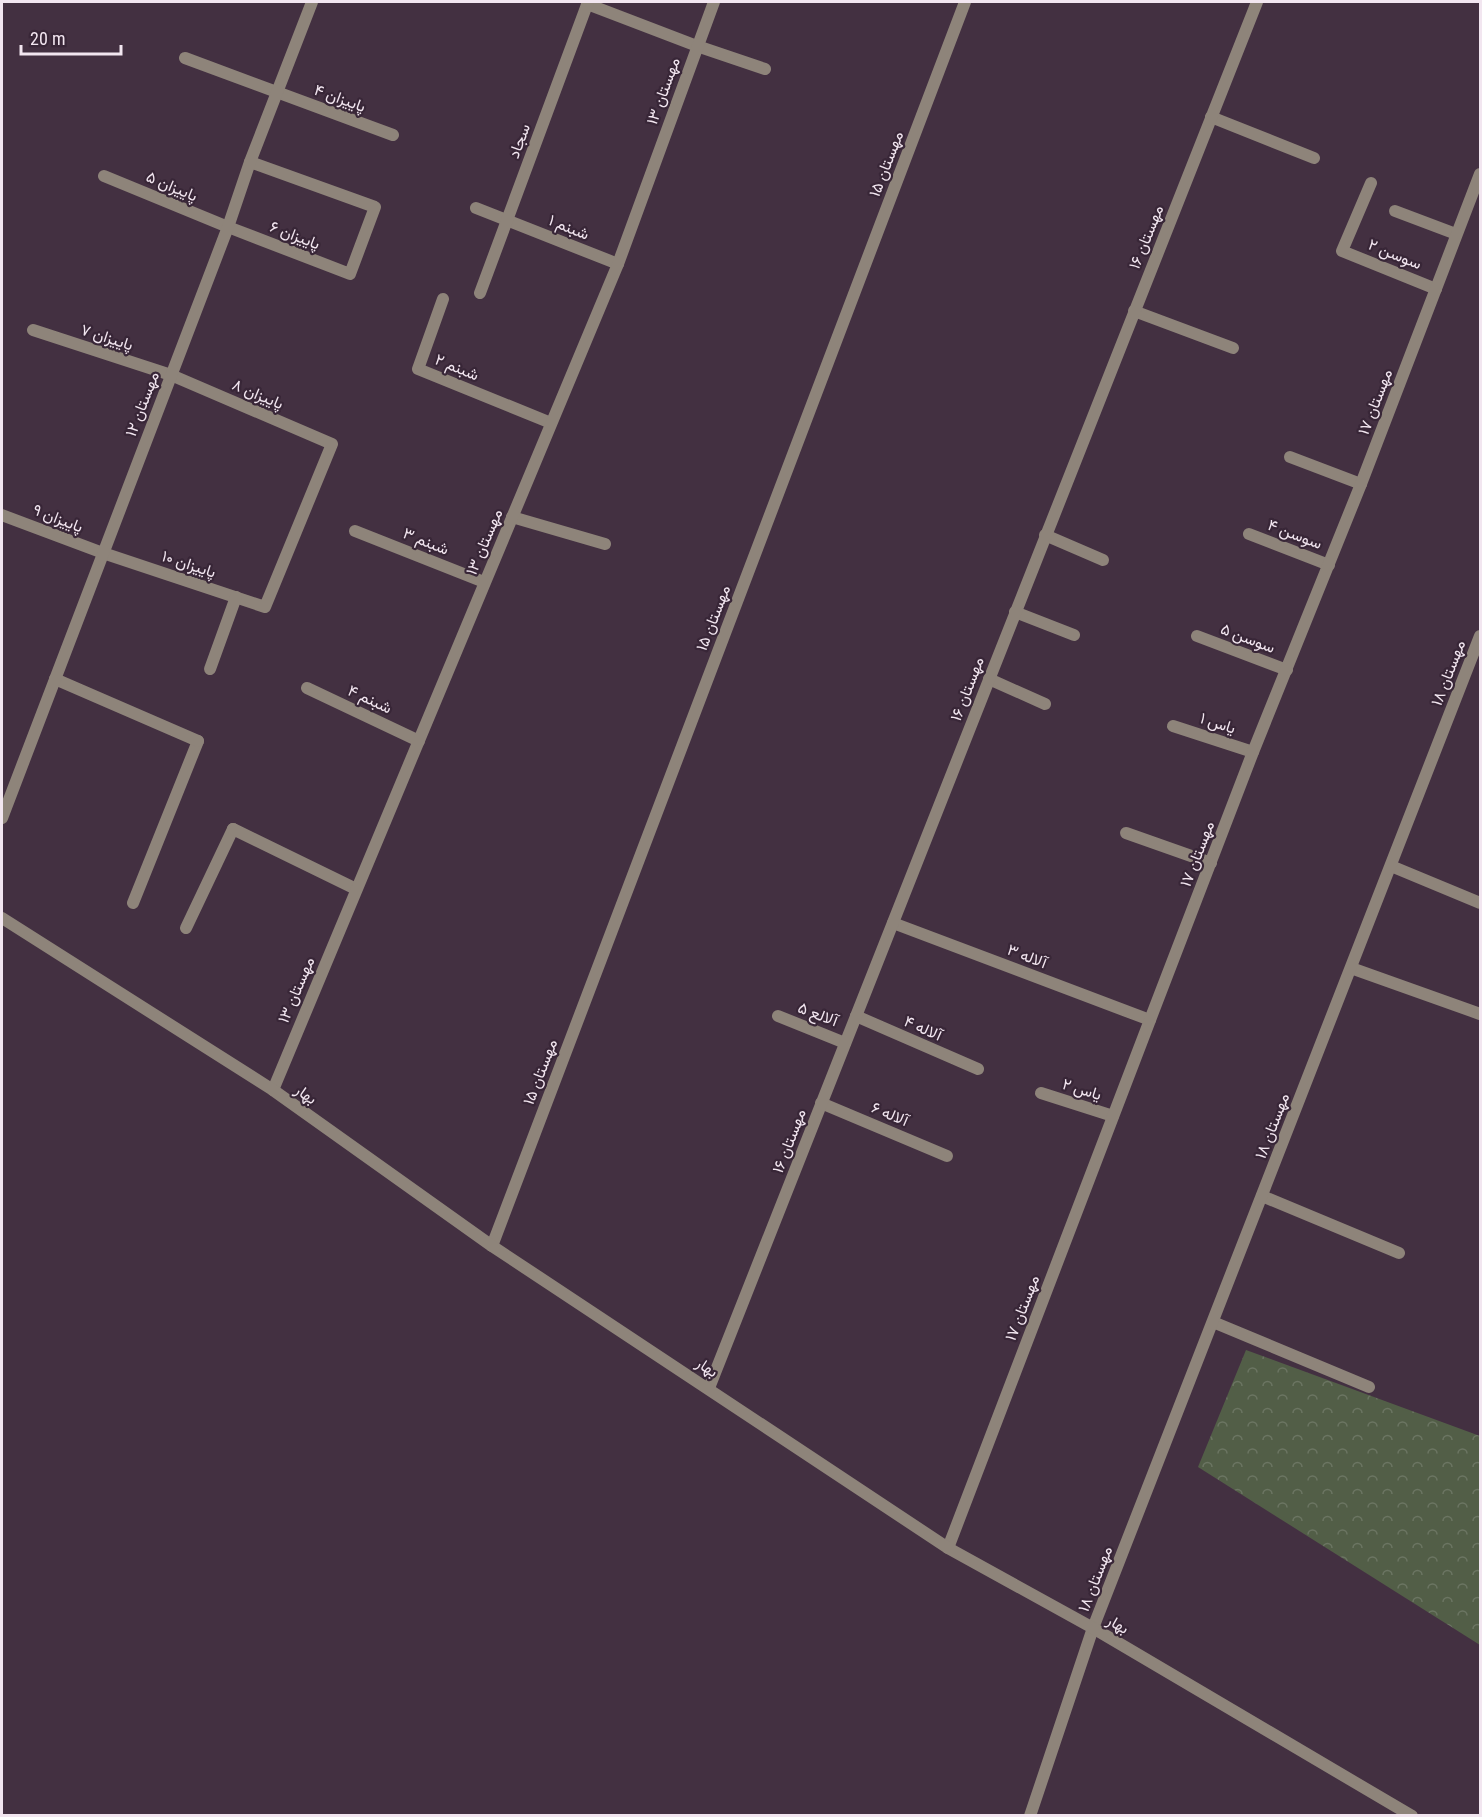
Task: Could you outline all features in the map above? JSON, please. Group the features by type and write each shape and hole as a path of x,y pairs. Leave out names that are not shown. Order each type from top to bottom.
{"street":[{"name":"مهستان ۱۲","path":"2,818 312,2"},
{"name":"مهستان ۱۳","path":"273,1090 618,264 714,2"},
{"name":"مهستان ۱۵","path":"492,1246 964,2"},
{"name":"مهستان ۱۶","path":"709,1388 1257,2"},
{"path":"588,3 765,69"},
{"name":"سجاد","path":"480,292 588,3"},
{"name":"پاییزان ۴","path":"184,58 393,135"},
{"path":"1211,117 1314,159"},
{"name":"پاییزان ۶","path":"228,227 350,274 375,207 250,162"},
{"name":"مهستان ۱۷","path":"948,1548 1149,1020 1253,752 1361,484 1480,174"},
{"name":"پاییزان ۵","path":"104,176 228,227"},
{"name":"سوسن ۲","path":"1371,183 1342,251 1436,289"},
{"name":"شبنم ۱","path":"476,208 618,264"},
{"path":"1395,211 1456,234"},
{"name":"شبنم ۲","path":"444,300 418,369 551,423"},
{"path":"1134,311 1233,348"},
{"name":"پاییزان ۷","path":"33,330 171,375"},
{"name":"پاییزان ۸","path":"171,375 332,444 265,607"},
{"path":"1290,457 1361,484"},
{"name":"پاییزان ۹","path":"2,515 103,553"},
{"path":"512,517 605,544"},
{"name":"شبنم ۳","path":"355,531 484,582"},
{"name":"سوسن ۴","path":"1249,534 1329,565"},
{"path":"1046,536 1102,560"},
{"name":"پاییزان ۱۰","path":"103,553 265,607"},
{"path":"210,669 236,597"},
{"path":"1015,612 1074,635"},
{"name":"سوسن ۵","path":"1197,636 1287,670"},
{"name":"مهستان ۱۸","path":"1030,1815 1093,1628 1480,636"},
{"path":"55,679 198,741 133,903"},
{"path":"989,679 1045,704"},
{"name":"شبنم ۴","path":"307,688 419,741"},
{"name":"یاس ۱","path":"1173,726 1253,752"},
{"path":"186,928 233,829 356,889"},
{"path":"1126,833 1211,863"},
{"path":"1391,866 1480,903"},
{"name":"بهار","path":"2,918 273,1090 492,1246 948,1548 1093,1628 1412,1815"},
{"name":"آلاله ۳","path":"893,923 1149,1020"},
{"path":"1351,968 1480,1014"},
{"name":"آلاله ۴","path":"856,1016 978,1069"},
{"name":"آلالع ۵","path":"778,1017 845,1043"},
{"name":"یاس ۲","path":"1041,1093 1113,1116"},
{"name":"آلاله ۶","path":"821,1103 947,1156"},
{"path":"1262,1196 1400,1253"},
{"path":"1213,1322 1369,1387"}],"green space":[{"path":"1246,1350 1480,1436 1480,1645 1198,1467"}]}
